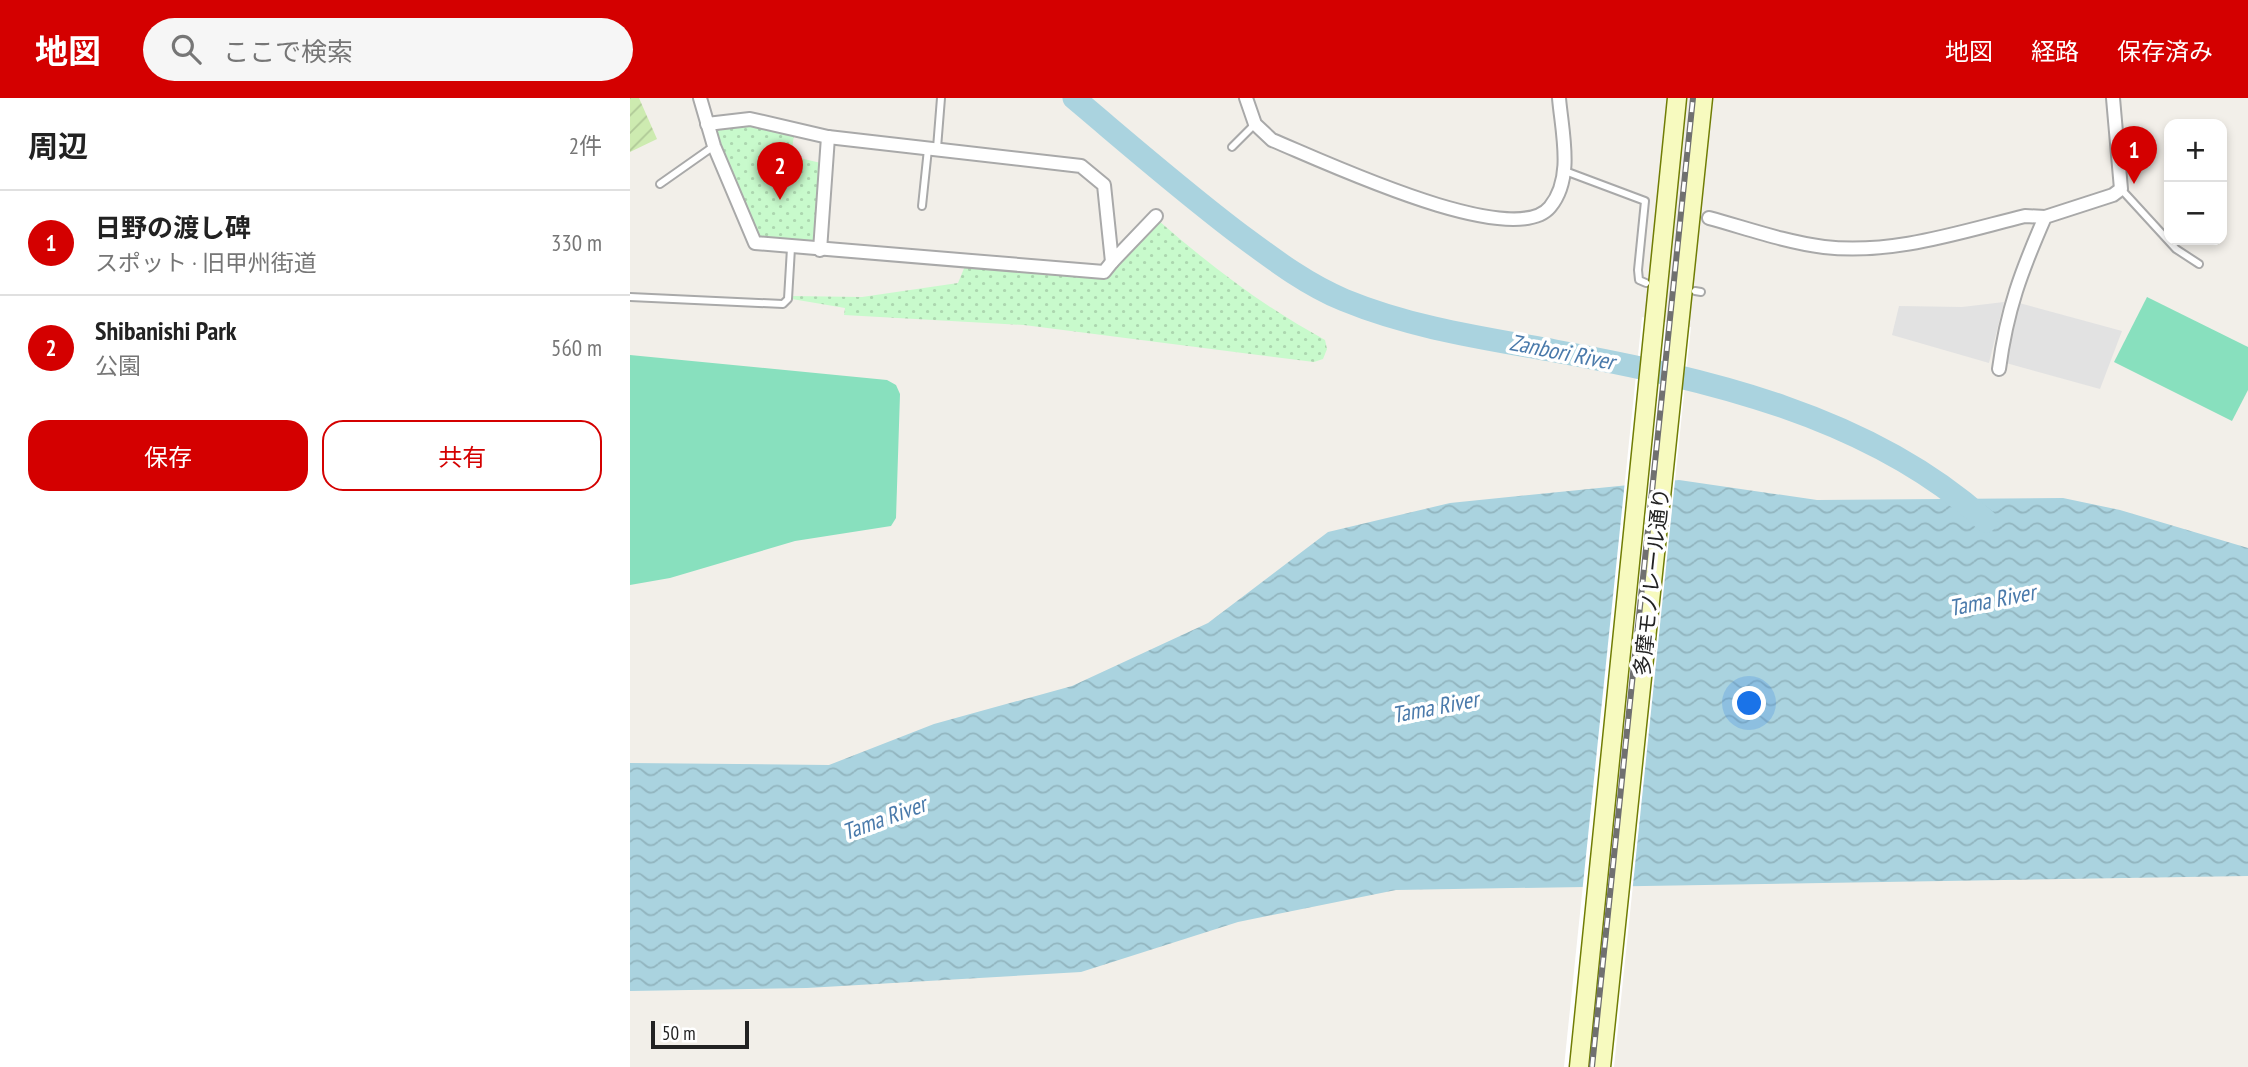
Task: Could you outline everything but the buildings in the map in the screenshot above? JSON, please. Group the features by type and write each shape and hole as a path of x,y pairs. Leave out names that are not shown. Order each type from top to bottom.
{"main road":[{"name":"多摩モノレール通り","path":"1579,1067 1677,98"},
{"name":"多摩モノレール通り","path":"1601,1067 1703,98"}],"street":[{"path":"700,98 714,146 755,243 791,248 1104,271 1156,216"},
{"path":"1246,98 1255,124 1272,140 1428,204 1494,218 1519,220 1542,215 1551,207 1563,182 1565,171 1559,98"},
{"path":"1709,218 1801,243 1848,248 1906,244 2025,216 2045,217 2113,195 2121,189 2113,98"},
{"path":"707,124 750,119 828,137 1081,166 1104,185 1112,262"},
{"path":"820,250 828,137"},
{"path":"1999,369 2006,318 2018,277 2045,217"}],"lane":[{"path":"922,206 941,98"},
{"path":"1232,148 1255,124"},
{"path":"660,184 714,146"},
{"path":"1565,171 1645,201 1638,270 1639,281 1646,283"},
{"path":"2121,189 2176,249 2199,264"},
{"path":"630,297 783,304 788,299 791,248"}],"green space":[{"path":"630,98 639,98 657,139 630,152"},
{"path":"751,123 794,135 791,156 821,163 815,244 758,237 714,138 719,128"},
{"path":"1159,221 1239,285 1280,314 1325,340 1327,349 1323,359 1314,362 1024,325 844,315 845,308 792,299 792,296 862,297 958,283 965,266 1105,275"},
{"path":"2147,297 2248,347 2248,390 2232,421 2114,362"},
{"path":"630,355 887,380 896,385 900,394 896,518 891,526 795,541 670,578 630,585"}],"shaded area":[{"path":"2004,302 1989,363 1892,335 1899,306 1962,307"},
{"path":"2019,303 2122,331 2100,389 2006,363 2013,316"}],"water":[{"name":"Tama River","path":"1679,480 1817,500 2063,498 2120,510 2248,548 2248,876 1396,890 1238,922 1081,972 807,988 630,991 630,763 829,765 934,724 1072,686 1208,623 1328,532 1450,503"}],"pier":[{"path":"1642,317 1691,327 1614,1067 1564,1067"}],"waterway":[{"name":"Zanbori River","path":"1074,98 1224,222 1281,264 1331,294 1370,310 1422,325 1670,374 1783,407 1838,428 1891,454 1940,484 1986,521"}],"railway":[{"path":"1592,1067 1693,98"}],"place":[{"name":"日野の渡し碑","path":"2134,184"},
{"name":"Shibanishi Park","path":"780,200"}]}
